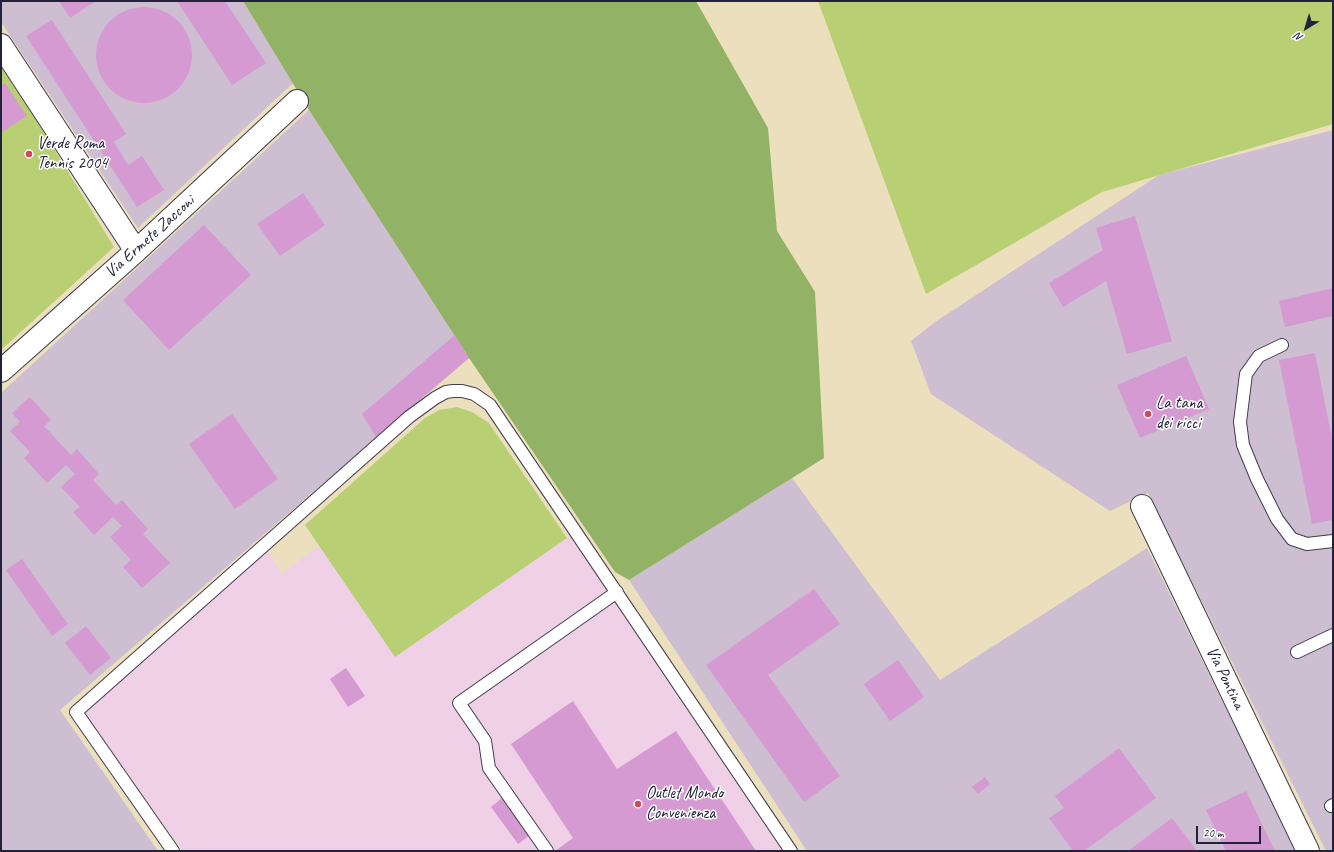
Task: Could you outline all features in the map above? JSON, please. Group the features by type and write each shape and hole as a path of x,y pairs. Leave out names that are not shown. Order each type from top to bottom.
{"street":[{"path":"1,45 136,251"},
{"name":"Via Ermete Zacconi","path":"1,371 136,251 297,101"},
{"name":"Via Pontina","path":"1142,506 1308,851"}],"lane":[{"path":"1282,345 1259,356 1246,374 1240,422 1243,445 1276,520 1292,539 1307,544 1333,541"},
{"path":"173,851 76,712 409,417 446,392 462,391 479,396 490,405 791,851"},
{"path":"546,851 489,768 485,741 459,703 617,592"},
{"path":"1297,652 1333,634"}],"shaded area":[{"path":"1,1 243,1 293,83 138,228 1,22"},
{"path":"309,110 469,358 60,710 158,851 1,851 1,393"},
{"path":"1333,130 1333,851 1326,851 1148,493 1110,511 931,394 911,341 935,322 1159,175"},
{"path":"792,478 940,680 1147,548 1296,851 807,851 629,580"},
{"path":"581,528 786,851 183,851 84,714 266,549 282,573 319,546 395,657"}],"green space":[{"path":"243,1 696,1 768,128 777,231 815,292 824,458 629,580 615,572 469,358 309,110"},
{"path":"818,1 1333,1 1333,124 1102,192 926,294"},
{"name":"Verde Roma Tennis 2004","path":"1,62 114,247 1,350"},
{"path":"457,407 472,412 489,423 567,538 395,657 305,525 425,418 439,410"}],"building":[{"path":"59,1 96,1 70,18"},
{"path":"177,1 225,1 266,63 232,85"},
{"path":"144,7 162,11 171,15 178,21 184,28 188,37 192,55 188,73 184,82 178,89 171,95 162,99 144,103 126,99 117,95 110,89 104,82 100,73 96,55 100,37 104,28 110,21 117,15 126,11"},
{"path":"52,20 126,134 114,142 128,165 142,156 164,190 137,207 26,36"},
{"path":"5,83 27,116 1,133 1,86"},
{"path":"303,193 325,225 280,256 257,224"},
{"path":"1135,216 1172,341 1127,354 1106,281 1063,307 1049,283 1103,250 1096,228"},
{"path":"204,225 251,275 169,350 123,300"},
{"path":"1333,288 1333,316 1285,327 1279,301"},
{"path":"455,335 469,358 376,437 362,414"},
{"path":"1315,353 1333,444 1333,520 1312,524 1279,360"},
{"path":"1186,356 1209,409 1140,438 1117,385"},
{"path":"30,397 51,420 44,426 71,455 77,449 99,474 93,480 116,505 122,500 148,529 143,534 170,563 142,588 123,567 131,560 110,537 122,526 113,517 94,535 73,512 80,507 61,487 75,474 66,465 47,483 24,458 30,452 10,431 20,422 12,413"},
{"path":"232,414 278,479 235,509 189,444"},
{"path":"22,559 68,624 52,636 6,570"},
{"path":"814,589 840,624 768,675 840,776 804,802 706,665"},
{"path":"86,626 111,658 90,675 65,643"},
{"path":"898,660 924,697 890,721 864,684"},
{"path":"346,668 365,696 348,707 330,679"},
{"name":"Outlet Mondo Convenienza","path":"573,701 617,769 676,731 756,851 555,851 573,838 511,744"},
{"path":"1119,748 1156,798 1084,851 1073,851 1049,818 1064,808 1055,796"},
{"path":"985,777 990,784 978,794 972,787"},
{"path":"1246,791 1275,851 1226,851 1206,810"},
{"path":"502,798 529,836 518,844 491,807"},
{"path":"1172,818 1197,851 1128,851"}],"place":[{"name":"Verde Roma Tennis 2004","path":"29,154"},
{"name":"La tana dei ricci","path":"1148,414"},
{"name":"Outlet Mondo Convenienza","path":"638,804"}]}
